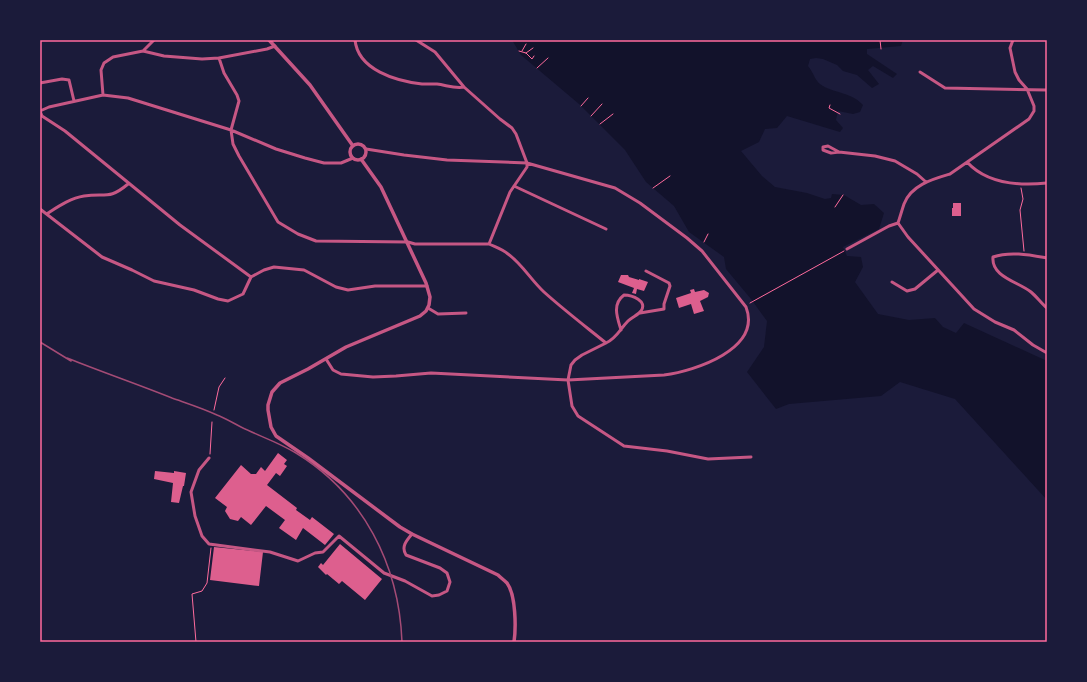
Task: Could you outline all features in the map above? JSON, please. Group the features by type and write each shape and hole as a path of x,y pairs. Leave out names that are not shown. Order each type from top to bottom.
{"street":[{"path":"143,51 154,40"},
{"path":"270,40 310,85 353,146"},
{"path":"355,40 359,54 367,63 386,76 422,84 437,84 464,88"},
{"path":"416,40 434,52 464,88 512,128 516,134 527,163 527,167 510,192 489,244"},
{"path":"898,223 907,197 913,190 926,182 950,174 1029,119 1034,111 1028,89 1019,80 1014,72 1010,48 1012,40"},
{"path":"103,95 101,70 104,63 112,57 143,51 179,58 219,58 267,49 275,46"},
{"path":"219,58 224,73 239,101 230,130 231,137 239,156 278,222 308,239 316,241 408,242 415,244 489,244 508,253 518,262 543,291 606,343"},
{"path":"920,72 945,88 1047,90"},
{"path":"40,82 62,79 70,80 74,101"},
{"path":"251,277 180,225 65,131 42,116 40,111 50,107 103,95 139,101 230,130 276,149 324,162 341,163 353,158 358,160 366,154 366,149"},
{"path":"326,359 334,370 341,374 350,375 389,376 431,373 568,380 664,375 680,373 701,366 735,347 746,332 748,324 749,315 746,306 702,251 632,197 615,188 527,163 447,160 404,156 366,149 360,144 353,146 350,152 353,158"},
{"path":"839,152 875,156 895,161 917,174 926,182"},
{"path":"361,159 380,187 408,242 427,286 430,297 428,308 420,316 346,347 280,383 272,392 268,404 273,431 281,440 412,534 498,575 508,584 514,603 516,633 514,642"},
{"path":"967,162 979,173 1009,183 1047,183"},
{"path":"48,213 76,198 109,195 119,192 128,184"},
{"path":"514,186 606,229"},
{"path":"40,209 48,213 98,254 154,281 194,290 228,301 243,294 251,277 264,270 274,267 304,270 336,287 348,290 375,286 427,286"},
{"path":"847,249 889,226 898,223"},
{"path":"898,223 908,237 974,309 995,322 1014,330 1033,345 1047,353"},
{"path":"1047,258 1024,255 1000,255 994,257 993,263 996,270 1031,291 1047,308"},
{"path":"892,282 907,291 915,289 938,270"},
{"path":"646,271 669,283 670,286 664,304 664,309 640,313 628,320 618,335 575,360 569,371 568,380 572,406 578,416 624,446 668,451 708,459 751,457"},
{"path":"621,330 616,310 620,298 624,295 628,295 634,296 640,300 642,309 640,313"},
{"path":"428,308 438,314 466,313"},
{"path":"209,458 199,470 191,492 198,526 202,536 209,544 270,552 298,561 315,553 323,552 339,536 384,573 400,579 432,596 444,593 450,585 450,577 444,570 406,555 404,545 412,534"}],"path":[{"path":"880,40 881,49"},
{"path":"522,52 526,44"},
{"path":"526,53 533,48"},
{"path":"519,51 526,53 532,59 534,56"},
{"path":"537,68 548,58"},
{"path":"581,106 588,98"},
{"path":"591,116 602,104"},
{"path":"830,104 829,108 840,114"},
{"path":"600,124 613,114"},
{"path":"653,188 670,176"},
{"path":"1020,184 1023,199 1020,210 1024,255"},
{"path":"835,207 843,195"},
{"path":"704,242 708,234"},
{"path":"750,303 847,249"},
{"path":"214,410 219,387 225,378"},
{"path":"209,458 211,452 212,422"},
{"path":"196,642 192,594 202,591 207,582 212,547 209,544"}],"shaded area":[{"path":"512,40 903,40 901,46 867,49 867,54 897,74 893,78 873,66 868,70 879,84 872,88 857,75 843,71 837,65 823,59 810,59 808,66 820,84 828,89 849,95 863,105 860,112 853,114 838,111 836,120 843,128 840,132 787,116 777,128 765,129 759,142 741,151 762,176 775,187 807,193 825,199 831,198 832,194 844,195 861,205 874,204 884,213 879,229 843,247 847,256 861,257 863,267 855,282 878,314 909,320 935,318 943,327 956,333 964,323 1047,361 1047,500 955,399 900,382 881,396 789,404 776,409 747,372 764,347 767,321 726,269 724,257 689,232 674,206 646,182 625,150 579,104 521,55"}],"building":[{"path":"953,203 961,203 961,216 952,216"},
{"path":"621,275 628,275 629,277 648,282 644,291 637,289 636,294 632,293 634,288 618,282"},
{"path":"694,289 695,292 704,290 709,293 708,297 700,301 704,311 694,314 691,304 679,308 676,298 691,293 690,290"},
{"path":"278,453 287,460 284,464 287,466 280,476 276,473 267,485 297,508 296,510 310,520 312,517 334,534 325,545 303,528 296,540 279,528 285,520 266,506 251,525 241,517 238,521 230,519 225,511 227,507 215,498 241,465 251,474 256,474 261,467 265,471"},
{"path":"155,471 174,473 174,471 186,473 179,503 171,502 173,483 154,479"},
{"path":"340,544 382,579 365,600 342,581 339,584 318,567 321,563 323,565"},
{"path":"214,547 263,552 259,586 210,580"}],"railway":[{"path":"40,342 71,361"},
{"path":"67,358 220,416 289,449 320,470 340,489 358,510 373,534 385,559 394,585 402,642"}]}
